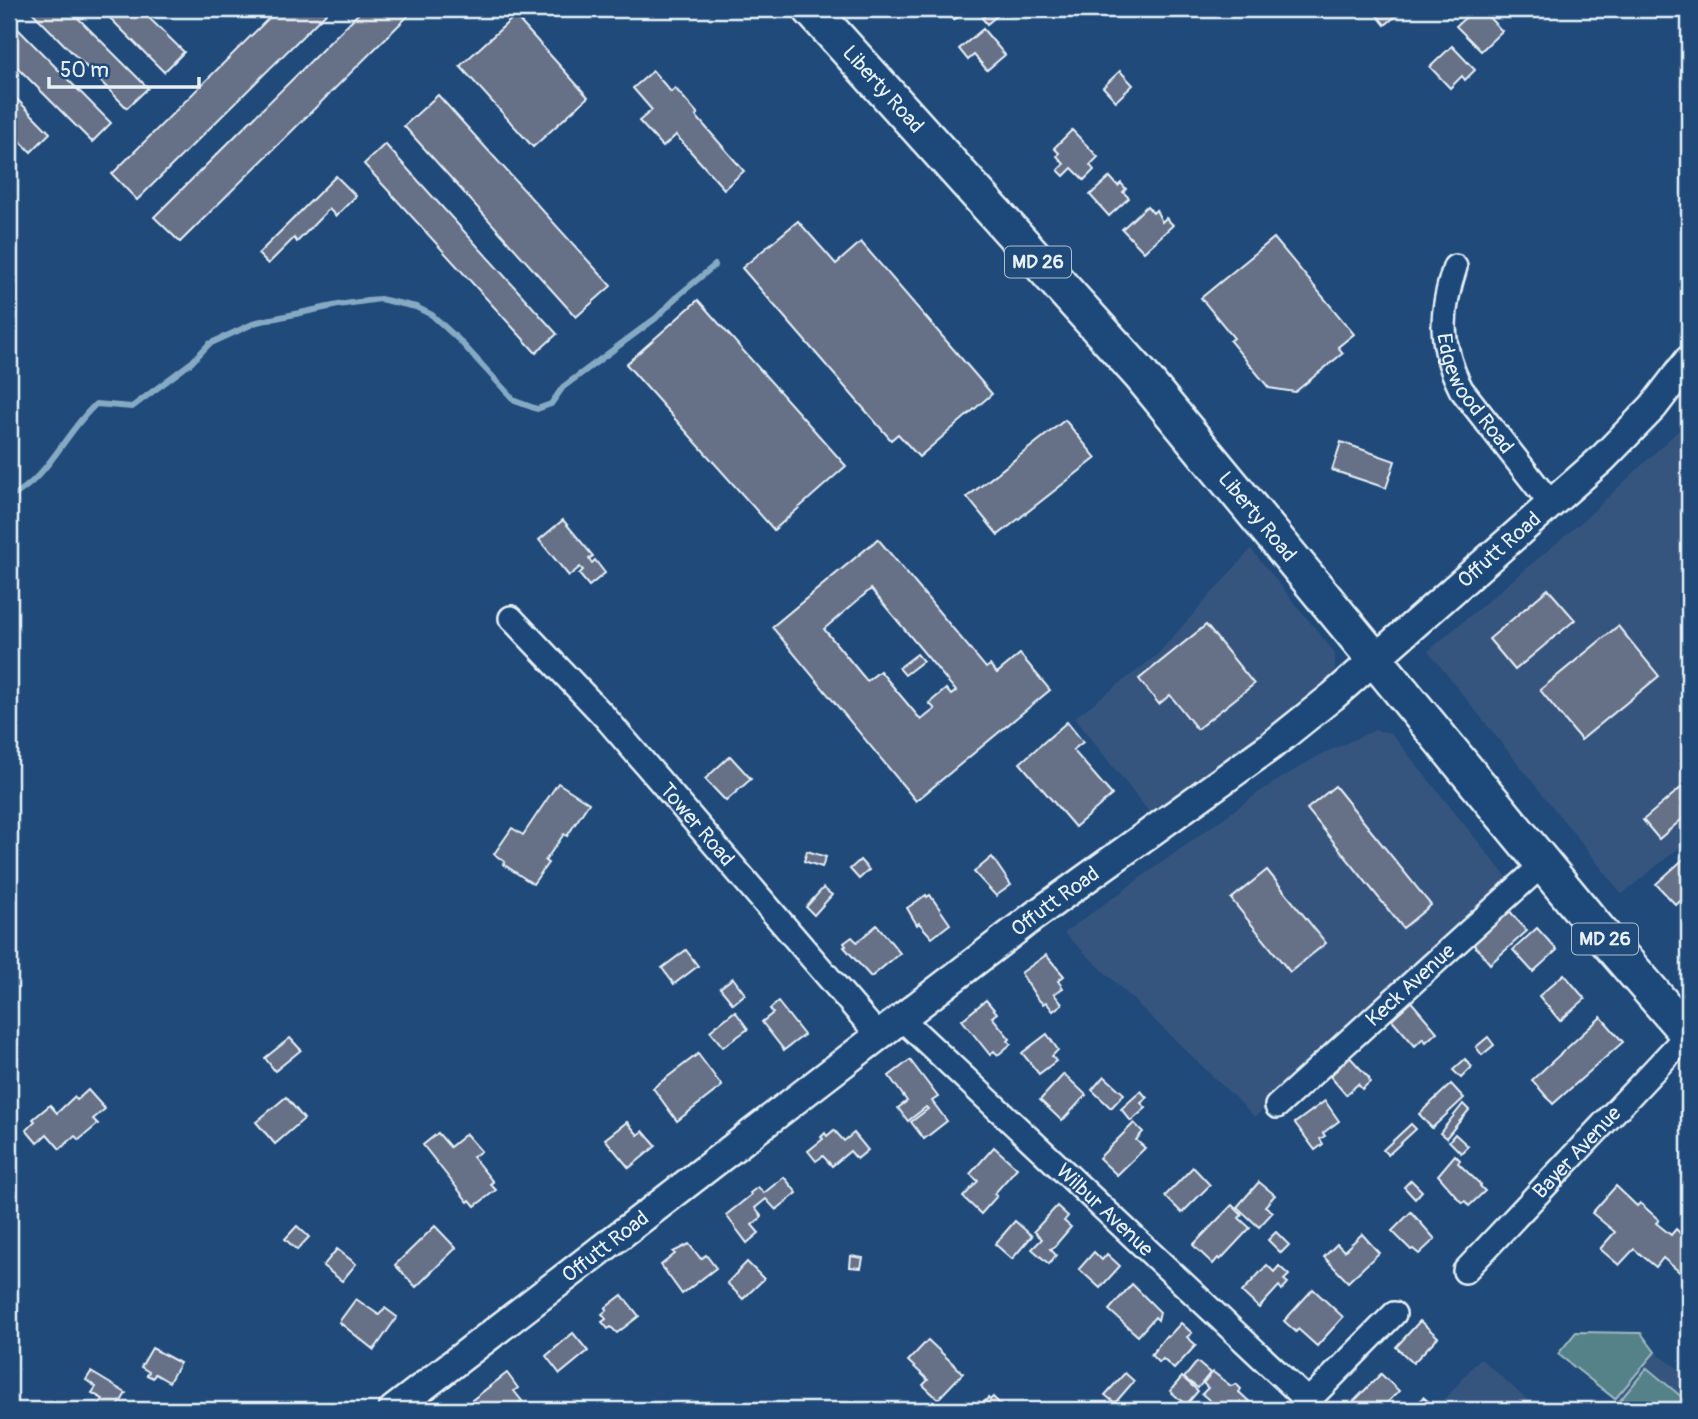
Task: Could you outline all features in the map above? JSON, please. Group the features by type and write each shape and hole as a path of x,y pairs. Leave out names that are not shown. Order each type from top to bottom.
{"main road":[{"name":"Liberty Road","path":"811,9 1140,374 1611,946 1689,1034"}],"street":[{"name":"Edgewood Road","path":"1455,267 1444,306 1443,324 1451,369 1461,389 1551,504"},
{"name":"Offutt Road","path":"393,1410 878,1035 1104,864 1272,745 1333,696 1630,432 1689,360"},
{"name":"Tower Road","path":"511,618 605,718 878,1035"},
{"name":"Keck Avenue","path":"1276,1106 1543,864"},
{"name":"Wilbur Avenue","path":"901,1018 1303,1405"},
{"name":"Bayer Avenue","path":"1465,1271 1689,1034"},
{"path":"1303,1405 1394,1314"}],"shaded area":[{"path":"1689,417 1689,840 1622,894 1428,651 1585,519 1683,426"},
{"path":"1251,549 1335,653 1335,679 1154,818 1074,718 1156,656"},
{"path":"1375,730 1391,733 1513,885 1255,1117 1064,933 1265,788 1318,756"},
{"path":"1655,1352 1689,1376 1689,1410 1606,1410"},
{"path":"1480,1358 1539,1410 1436,1410"}],"green space":[{"path":"1576,1332 1641,1333 1655,1352 1615,1399 1558,1354"},
{"path":"1647,1368 1689,1403 1689,1410 1612,1410"}],"building":[{"path":"29,9 69,9 148,88 127,108"},
{"path":"101,9 140,9 184,52 164,72"},
{"path":"278,9 330,9 137,200 112,174"},
{"path":"363,9 415,9 180,242 154,217"},
{"path":"944,9 966,9 954,20"},
{"path":"992,9 1005,9 987,24 982,18"},
{"path":"1382,9 1389,9 1396,16 1385,25 1376,14"},
{"path":"1475,9 1481,9 1502,31 1481,51 1456,26"},
{"path":"515,16 588,97 533,147 460,66"},
{"path":"9,20 111,123 92,142 9,59"},
{"path":"983,29 1005,55 987,70 974,55 968,60 959,49"},
{"path":"1452,46 1475,70 1465,80 1462,76 1450,88 1430,67"},
{"path":"653,71 671,92 675,88 744,171 724,189 676,135 663,147 639,121 652,110 633,88"},
{"path":"1120,71 1133,85 1116,101 1103,87"},
{"path":"9,91 50,133 31,152 9,130"},
{"path":"438,95 611,286 576,317 404,126"},
{"path":"1072,130 1098,157 1090,165 1094,170 1084,180 1072,168 1064,176 1058,170 1064,164 1054,148"},
{"path":"385,144 557,334 536,353 364,164"},
{"path":"336,176 356,196 336,216 329,209 297,242 294,238 268,264 258,254"},
{"path":"1110,177 1118,186 1121,183 1126,189 1123,192 1129,198 1109,216 1090,195"},
{"path":"1147,206 1153,213 1156,210 1162,222 1166,218 1173,225 1144,252 1122,229"},
{"path":"798,221 836,264 861,242 992,394 919,457 898,434 891,440 742,268"},
{"path":"1274,238 1354,334 1338,347 1343,353 1295,392 1269,388 1230,341 1234,338 1201,298"},
{"path":"698,300 846,466 774,530 626,364"},
{"path":"1065,420 1096,458 998,535 967,497"},
{"path":"1341,442 1395,461 1386,488 1332,470"},
{"path":"563,520 593,556 589,559 592,563 595,560 605,573 589,586 579,574 583,570 580,567 569,576 539,540"},
{"path":"878,539 986,668 990,665 997,673 1020,654 1050,690 916,801 772,627","holes":["871,589 956,691 951,695 946,689 929,703 935,709 921,720 880,671 867,681 824,629"]},
{"path":"1548,589 1575,620 1515,670 1489,639"},
{"path":"1206,625 1254,684 1197,729 1170,695 1159,704 1139,679"},
{"path":"1618,626 1659,676 1581,740 1540,690"},
{"path":"917,654 923,661 905,675 899,668"},
{"path":"1067,722 1083,742 1073,750 1112,795 1075,827 1020,763"},
{"path":"730,756 751,779 726,801 705,779"},
{"path":"1689,781 1689,813 1659,839 1643,820"},
{"path":"558,783 589,803 567,836 564,834 545,861 548,863 533,884 503,864 505,862 494,854 512,828 523,835"},
{"path":"1335,786 1431,905 1403,928 1307,809"},
{"path":"807,851 826,857 822,867 804,861"},
{"path":"1689,854 1689,893 1676,905 1656,884"},
{"path":"992,857 1011,885 996,896 974,872"},
{"path":"860,860 869,870 859,879 850,869"},
{"path":"1267,870 1326,943 1290,972 1231,899"},
{"path":"823,888 832,895 814,915 806,907"},
{"path":"930,895 950,924 932,938 919,923 917,925 907,908"},
{"path":"1507,908 1527,931 1490,964 1470,940"},
{"path":"877,925 900,953 871,977 844,947 844,943 852,937 857,942"},
{"path":"1537,928 1557,950 1533,972 1513,950"},
{"path":"686,950 698,966 674,984 662,968"},
{"path":"1046,955 1064,976 1058,981 1063,988 1054,994 1062,1004 1053,1011 1046,1002 1043,1004 1037,998 1021,973"},
{"path":"1564,974 1585,999 1560,1021 1539,996"},
{"path":"733,978 745,994 733,1004 720,988"},
{"path":"1408,998 1437,1032 1426,1042 1423,1038 1415,1046 1388,1015"},
{"path":"986,1000 997,1013 992,1017 1010,1039 1008,1041 1011,1044 998,1055 994,1051 990,1055 962,1020"},
{"path":"778,1002 804,1035 784,1050 762,1022 773,1013 770,1009"},
{"path":"735,1011 748,1029 723,1047 710,1031"},
{"path":"1601,1017 1623,1042 1553,1104 1532,1080"},
{"path":"1047,1034 1058,1050 1052,1056 1056,1061 1039,1074 1022,1053"},
{"path":"1488,1037 1494,1045 1482,1055 1476,1047"},
{"path":"290,1038 301,1050 275,1071 265,1058"},
{"path":"1346,1053 1370,1082 1362,1089 1358,1084 1346,1095 1330,1076 1340,1067 1335,1062"},
{"path":"698,1054 722,1086 677,1121 653,1088"},
{"path":"1465,1059 1472,1067 1461,1078 1453,1070"},
{"path":"910,1060 938,1097 932,1101 947,1121 924,1139 911,1122 928,1109 926,1107 908,1121 898,1108 907,1101 889,1076"},
{"path":"1064,1074 1086,1095 1062,1121 1040,1100"},
{"path":"1104,1076 1124,1094 1111,1108 1092,1090"},
{"path":"1451,1084 1464,1098 1432,1128 1419,1114"},
{"path":"88,1090 105,1109 93,1119 98,1124 79,1140 75,1136 60,1149 47,1134 37,1143 26,1130 35,1121 33,1119 50,1105 57,1113 74,1097 77,1100"},
{"path":"1141,1091 1147,1098 1141,1103 1146,1108 1131,1121 1121,1109"},
{"path":"286,1097 304,1119 275,1144 256,1122"},
{"path":"1325,1101 1339,1121 1323,1133 1325,1136 1320,1139 1323,1144 1315,1150 1295,1123"},
{"path":"1463,1104 1469,1110 1446,1138 1440,1133"},
{"path":"627,1122 638,1135 643,1131 656,1146 629,1168 605,1139"},
{"path":"1134,1123 1143,1132 1136,1140 1145,1148 1117,1175 1099,1158"},
{"path":"1411,1124 1416,1129 1388,1155 1383,1150"},
{"path":"834,1130 844,1141 854,1133 868,1150 857,1159 850,1151 832,1166 823,1156 816,1161 808,1151 823,1139 821,1137 825,1133 827,1136"},
{"path":"438,1133 450,1147 466,1134 481,1151 473,1157 493,1182 490,1184 496,1190 475,1206 470,1200 468,1202 423,1145"},
{"path":"1455,1134 1468,1146 1461,1153 1449,1141"},
{"path":"994,1147 1017,1168 981,1214 963,1197 978,1181 970,1174"},
{"path":"1455,1155 1460,1160 1458,1163 1485,1191 1469,1206 1465,1201 1462,1203 1438,1175"},
{"path":"1193,1167 1210,1185 1182,1213 1165,1196"},
{"path":"784,1177 797,1193 776,1210 766,1199 755,1208 762,1217 752,1225 759,1233 747,1243 726,1215 758,1187 764,1193"},
{"path":"1411,1180 1422,1191 1415,1199 1404,1187"},
{"path":"1259,1182 1275,1195 1265,1206 1273,1212 1259,1227 1237,1207"},
{"path":"1616,1186 1637,1206 1640,1203 1659,1220 1656,1223 1671,1235 1676,1229 1683,1236 1689,1229 1689,1280 1663,1258 1656,1267 1634,1249 1619,1265 1600,1249 1615,1232 1592,1213"},
{"path":"1232,1205 1242,1215 1239,1218 1250,1228 1213,1264 1193,1245"},
{"path":"1057,1206 1068,1216 1064,1221 1071,1227 1050,1249 1056,1255 1049,1264 1032,1249 1042,1239 1034,1231"},
{"path":"1411,1212 1435,1239 1419,1254 1411,1250 1392,1231"},
{"path":"1015,1221 1032,1236 1012,1259 995,1244"},
{"path":"297,1226 309,1237 297,1250 285,1239"},
{"path":"435,1226 456,1248 416,1287 395,1265"},
{"path":"1276,1232 1289,1245 1281,1253 1268,1240"},
{"path":"1362,1234 1379,1253 1348,1282 1324,1257 1337,1244 1344,1251"},
{"path":"689,1244 701,1259 706,1255 716,1268 682,1294 661,1265 675,1254 673,1252"},
{"path":"337,1249 356,1264 342,1281 323,1266"},
{"path":"1094,1252 1102,1260 1107,1254 1120,1266 1100,1288 1079,1269"},
{"path":"851,1256 863,1258 861,1268 850,1267"},
{"path":"747,1262 764,1279 743,1299 727,1283"},
{"path":"1267,1265 1274,1272 1279,1266 1289,1275 1284,1280 1288,1283 1282,1290 1279,1286 1259,1308 1242,1292"},
{"path":"1132,1284 1160,1312 1158,1320 1155,1317 1138,1336 1109,1310"},
{"path":"1313,1289 1343,1317 1317,1346 1284,1321"},
{"path":"622,1295 639,1316 617,1333 602,1322 606,1319 602,1314 607,1310 605,1308"},
{"path":"356,1299 379,1315 385,1308 397,1317 374,1350 339,1322"},
{"path":"1420,1321 1438,1337 1413,1363 1396,1347"},
{"path":"1181,1323 1192,1333 1187,1337 1196,1345 1174,1369 1163,1359 1159,1363 1151,1355"},
{"path":"573,1333 588,1351 560,1374 546,1356"},
{"path":"928,1340 963,1373 938,1399 923,1385 928,1380 908,1361"},
{"path":"152,1348 180,1363 169,1382 155,1374 153,1378 147,1375 149,1372 141,1367"},
{"path":"1197,1362 1210,1373 1198,1388 1184,1378"},
{"path":"91,1372 126,1393 116,1410 96,1410 103,1399 92,1393 96,1387 86,1380"},
{"path":"1213,1372 1231,1386 1236,1384 1241,1389 1239,1392 1252,1404 1246,1410 1221,1410 1202,1394 1208,1388 1203,1383"},
{"path":"507,1373 518,1388 514,1391 525,1410 472,1410 467,1404"},
{"path":"1125,1373 1134,1381 1115,1403 1105,1395"},
{"path":"1381,1374 1399,1391 1380,1410 1359,1410 1352,1403"},
{"path":"1182,1377 1198,1391 1186,1405 1170,1391"},
{"path":"993,1397 1002,1406 1000,1410 977,1410 988,1398 990,1400"},
{"path":"1423,1397 1434,1406 1431,1410 1414,1410"}],"waterway":[{"path":"9,498 35,479 96,404 132,407 192,362 209,344 257,322 380,299 416,307 432,315 459,340 515,401 537,409 551,404 563,387 656,318 715,265"}]}
